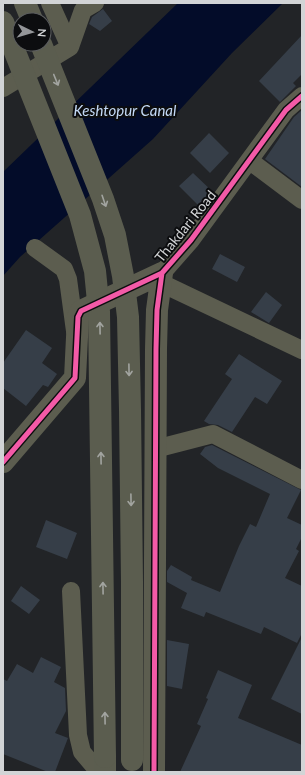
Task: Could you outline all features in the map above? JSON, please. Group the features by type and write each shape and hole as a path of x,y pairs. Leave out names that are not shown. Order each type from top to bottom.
{"main road":[{"path":"3,22 80,215 95,272 99,312 103,767"},
{"path":"44,52 103,199 115,235 123,276 128,317 130,410 132,766"}],"street":[{"path":"50,3 70,47"},
{"path":"3,88 70,47 83,10 95,3"},
{"name":"Thakdari Road","path":"3,462 70,385 76,372 78,317 81,311 161,278 250,161 286,110 302,96"},
{"path":"250,161 302,200"},
{"path":"35,248 64,269 68,279 77,347"},
{"path":"154,772 156,334 161,278 302,350"},
{"path":"155,449 213,434 302,480"},
{"path":"71,591 78,735 82,752 103,767"}],"water":[{"name":"Keshtopur Canal","path":"178,3 283,3 232,53 153,139 20,257 3,276 3,172"}],"building":[{"path":"103,9 112,21 100,31 89,24 92,17"},
{"path":"302,35 302,74 293,83 296,86 280,102 259,81"},
{"path":"302,110 302,187 265,159 294,117"},
{"path":"209,133 229,153 210,173 190,153"},
{"path":"193,173 213,192 200,207 179,186"},
{"path":"220,254 245,267 237,282 212,269"},
{"path":"266,292 282,305 269,323 251,312"},
{"path":"26,330 52,348 42,363 57,374 48,387 43,385 26,406 3,388 3,363"},
{"path":"239,354 282,381 267,404 255,397 232,432 218,425 209,424 204,421 232,379 225,374"},
{"path":"212,445 301,490 287,518 302,525 302,537 296,549 299,551 285,578 302,586 302,633 297,643 264,627 261,634 206,612 204,617 181,608 187,593 167,582 167,571 171,565 192,577 191,580 220,592 250,524 256,527 270,494 218,468 200,454 205,447"},
{"path":"46,520 77,533 67,559 36,547"},
{"path":"21,586 40,600 29,614 11,601"},
{"path":"302,637 302,714 271,699"},
{"path":"167,640 189,644 182,689 167,686"},
{"path":"41,657 61,667 54,682 65,688 66,711 55,733 68,738 55,772 48,772 3,754 3,679 7,681 17,664 33,673"},
{"path":"218,670 252,685 238,718 302,745 302,772 180,772 201,726 197,724"}],"cycle path":[{"path":"3,462 75,378 78,317 81,311 162,273 191,240 286,110 302,96"},
{"path":"154,772 156,349 157,310 162,273"}]}
